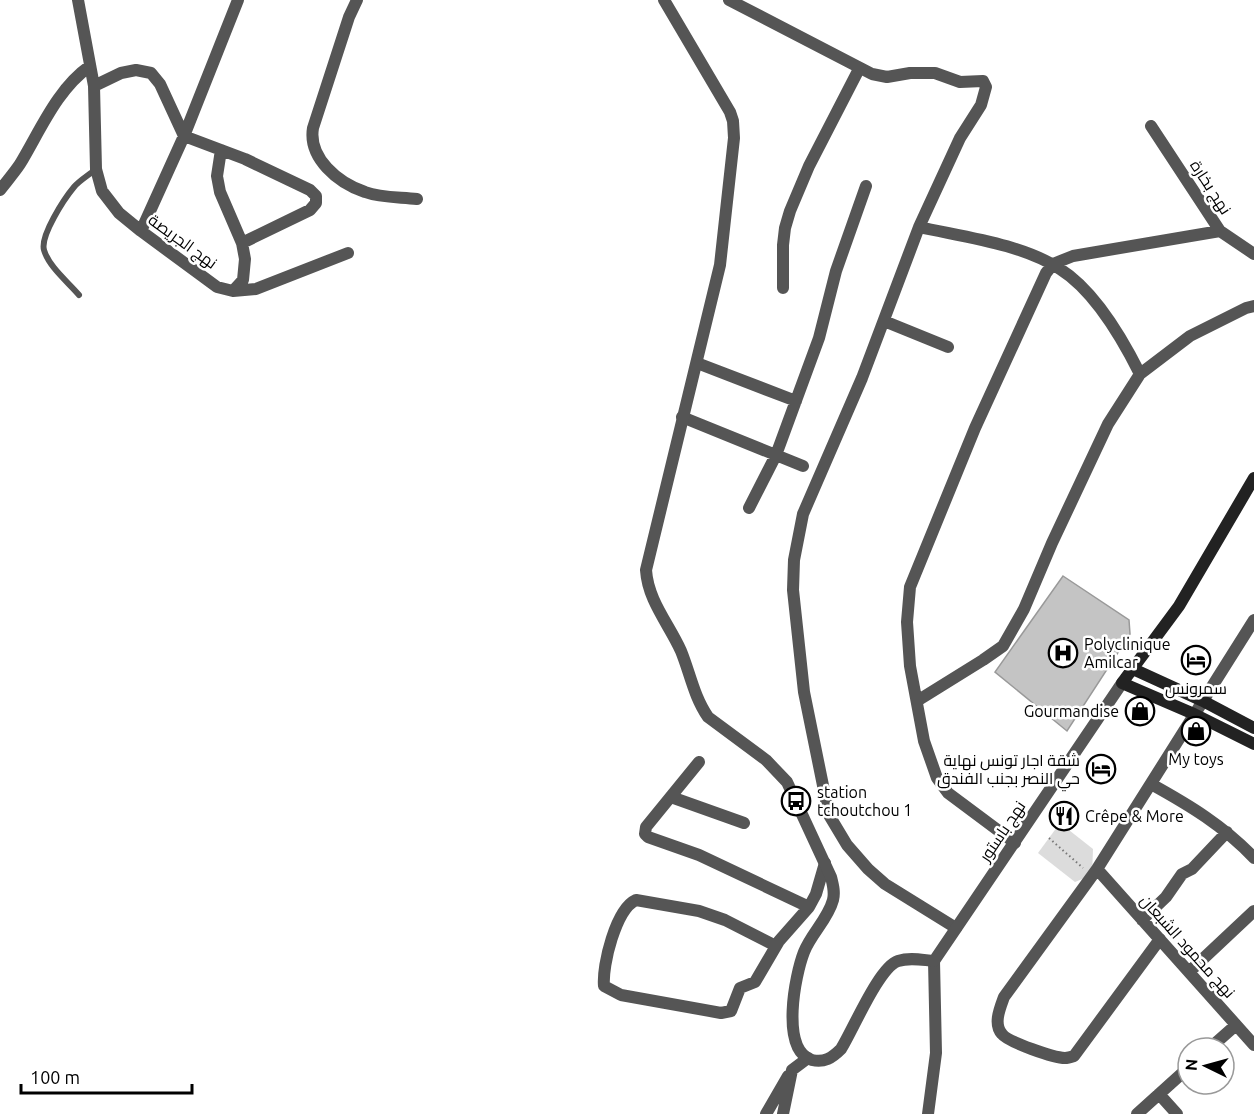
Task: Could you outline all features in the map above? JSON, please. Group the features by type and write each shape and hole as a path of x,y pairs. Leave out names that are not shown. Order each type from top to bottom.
{"main road":[{"name":"نهج باستور","path":"1122,682 1179,606 1254,478"},
{"path":"1133,669 1203,701 1254,728"},
{"path":"1122,682 1254,744"}],"street":[{"name":"نهج الجريصة","path":"78,0 94,86 96,169 102,192 108,201 141,231 217,286 233,291 243,280 245,260 243,243"},
{"path":"141,231 184,136 238,0"},
{"path":"357,0 349,17 313,128 314,147 318,158 354,188 382,196 417,199"},
{"path":"664,0 730,112 733,121 733,150 720,265 646,570 647,586 681,650 701,707 708,717 766,760 787,782 834,888 831,907 804,951 799,968 793,1006 798,1048 808,1058 822,1061 834,1056 841,1049 888,966 899,960 908,959 934,961 936,1053 928,1114"},
{"path":"729,0 872,74 887,77 935,73 960,82 983,81 985,84 986,90 981,105 960,138 919,227 862,378 803,513 794,560 794,590 804,692 829,814 847,845 868,869 885,884 956,927"},
{"path":"0,190 18,167 66,87 90,66"},
{"path":"783,288 783,244 790,211 809,166 859,69"},
{"path":"94,86 121,73 136,70 151,73 160,84 184,136 245,159 289,179 310,190 316,196 316,203 310,210 243,243 220,192 218,176 221,150"},
{"name":"نهج بخارة","path":"1151,126 1220,231 1254,254"},
{"path":"749,508 776,455 819,338 836,271 866,186"},
{"path":"919,227 1010,248 1053,264 1086,293 1107,317 1140,374"},
{"path":"1015,843 948,793 937,778 924,741 910,666 907,622 910,587 975,428 1046,273 1053,264 1073,256 1220,231"},
{"path":"233,291 256,289 348,253"},
{"path":"917,701 1003,646 1024,609 1108,424 1140,374 1190,336 1254,306"},
{"path":"884,321 948,347"},
{"path":"697,363 796,401"},
{"path":"682,417 802,466"},
{"path":"1160,939 1074,1056 1061,1058 1012,1041 1002,1035 998,1027 998,1018 1004,997 1094,872 1254,620"},
{"name":"نهج باستور","path":"934,961 1122,682"},
{"path":"699,762 646,827 648,837 699,855 809,907"},
{"path":"1151,784 1204,815 1227,832 1254,858"},
{"path":"671,797 744,823"},
{"path":"1142,920 1166,897 1182,874 1192,869 1227,832"},
{"path":"776,946 724,920 699,911 636,900 630,903 620,917 602,974 604,986 621,994 727,1013 731,1011 740,988 755,982 776,946 809,907 816,894 825,864"},
{"name":"نهج محمود الشبعان","path":"1094,872 1160,939 1254,1045"},
{"path":"1189,972 1254,911"},
{"path":"1224,1036 1236,1025"},
{"path":"766,1114 792,1070 808,1058"},
{"path":"783,1114 792,1070"},
{"path":"1137,1114 1176,1079"},
{"path":"1159,1094 1176,1114"}],"lane":[{"path":"79,295 48,260 43,249 43,242 58,210 75,186 96,169"}],"path":[{"path":"1048,838 1094,872"}],"shaded area":[{"path":"1060,823 1093,849 1092,875 1075,882 1038,853"}],"building":[{"name":"Polyclinique Amilcar","path":"1063,576 1129,620 1130,634 1067,731 995,672"}],"place":[{"name":"Polyclinique Amilcar","path":"1063,653"},
{"name":"سمرونس","path":"1196,660"},
{"name":"Gourmandise","path":"1140,711"},
{"name":"My toys","path":"1196,731"},
{"name":"شقة اجار تونس نهاية حي النصر بجنب الفندق","path":"1101,769"},
{"name":"station tchoutchou 1","path":"796,801"},
{"name":"Crêpe & More","path":"1064,816"}]}
